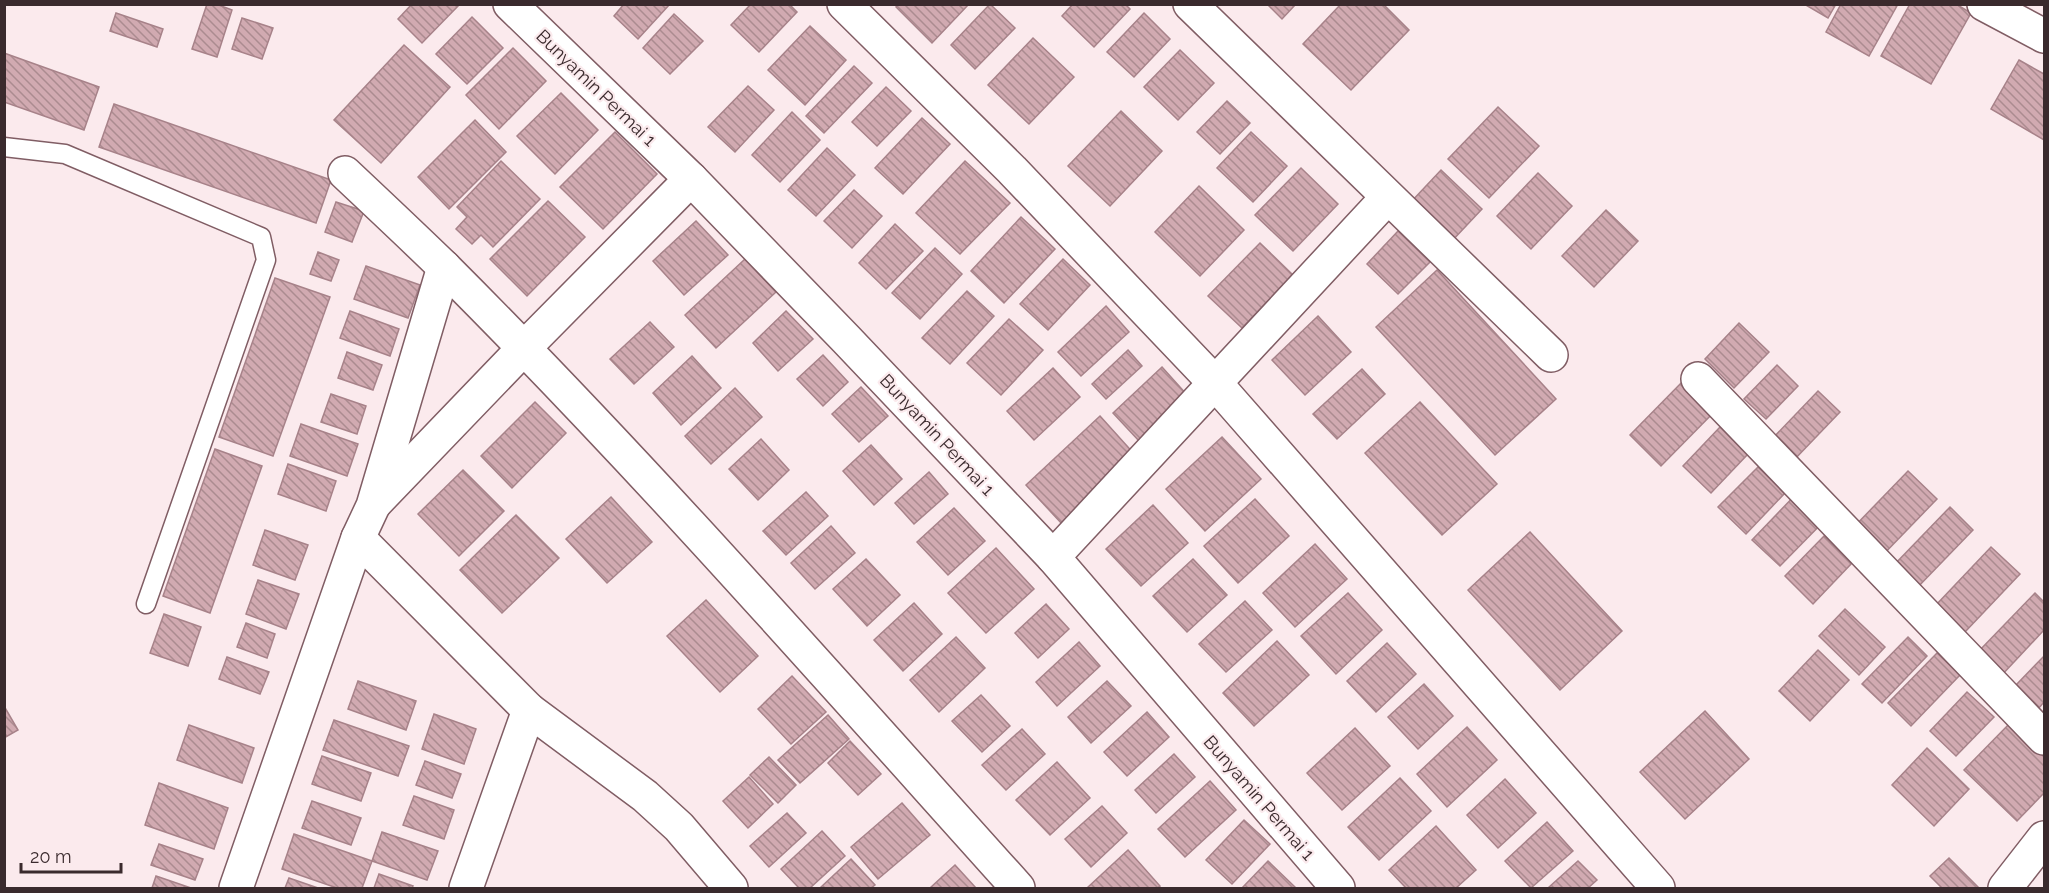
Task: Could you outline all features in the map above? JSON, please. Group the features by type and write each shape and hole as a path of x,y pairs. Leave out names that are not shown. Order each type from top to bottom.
{"street":[{"name":"Bunyamin Permai 1","path":"510,4 691,179 1053,558 1338,888"},
{"path":"844,4 1012,170 1216,384 1658,888"},
{"path":"1190,4 1551,355"},
{"path":"1984,4 2044,36"},
{"path":"345,173 444,267 524,348 751,590 1018,888"},
{"path":"373,506 524,348 691,179"},
{"path":"1053,558 1387,198"},
{"path":"237,888 358,538 373,506 444,267"},
{"path":"1698,379 2044,738"},
{"path":"358,538 529,710 645,796 679,827 730,888"},
{"path":"466,888 529,710"},
{"path":"2004,888 2044,838"}],"lane":[{"path":"4,147 65,154 261,237 266,260 146,604"}],"building":[{"path":"207,4 216,4 232,10 217,57 192,49"},
{"path":"412,4 460,4 422,43 398,19"},
{"path":"624,4 670,4 638,39 614,16"},
{"path":"751,4 789,4 797,12 759,52 731,25"},
{"path":"898,4 969,4 932,43 896,7"},
{"path":"990,4 1015,28 975,69 951,45"},
{"path":"1073,4 1125,4 1130,9 1094,47 1062,16"},
{"path":"1267,4 1296,4 1282,19"},
{"path":"1341,4 1383,4 1409,30 1351,90 1303,44"},
{"path":"1804,4 1836,4 1828,18"},
{"path":"1841,4 1898,4 1869,56 1826,32"},
{"path":"1910,4 1956,4 1971,13 1931,84 1881,56"},
{"path":"116,13 163,29 157,47 110,31"},
{"path":"1144,13 1170,39 1134,77 1107,52"},
{"path":"674,14 703,41 670,74 643,48"},
{"path":"472,17 503,48 467,84 436,54"},
{"path":"242,18 273,28 262,59 232,49"},
{"path":"810,26 846,60 805,105 768,70"},
{"path":"1033,38 1074,77 1029,124 988,85"},
{"path":"404,45 450,87 381,163 334,120"},
{"path":"513,48 546,81 499,129 466,95"},
{"path":"1180,50 1214,83 1178,120 1144,87"},
{"path":"4,53 99,87 84,130 4,102"},
{"path":"2019,60 2044,74 2044,140 1991,109"},
{"path":"854,66 872,83 824,133 806,116"},
{"path":"748,86 774,110 735,152 708,127"},
{"path":"886,87 911,111 877,146 852,122"},
{"path":"561,93 598,130 555,174 517,136"},
{"path":"1227,101 1250,123 1220,154 1197,132"},
{"path":"114,104 331,180 316,223 99,147"},
{"path":"1498,107 1539,146 1489,198 1448,159"},
{"path":"1121,111 1162,151 1110,206 1068,166"},
{"path":"792,112 820,140 780,182 752,155"},
{"path":"922,118 950,144 903,194 875,168"},
{"path":"475,120 506,152 449,209 418,177"},
{"path":"615,132 657,174 603,229 560,187"},
{"path":"1251,132 1287,166 1253,202 1217,168"},
{"path":"827,148 855,175 816,216 788,190"},
{"path":"501,161 540,199 493,247 481,235 472,244 456,229 467,217 457,207"},
{"path":"965,161 1010,203 960,254 916,213"},
{"path":"1301,168 1338,204 1293,251 1255,215"},
{"path":"1441,170 1482,209 1451,242 1410,203"},
{"path":"1538,173 1572,206 1531,249 1497,216"},
{"path":"1199,186 1244,230 1200,276 1155,232"},
{"path":"854,190 882,216 852,248 824,221"},
{"path":"548,201 585,237 527,296 490,259"},
{"path":"336,202 364,211 352,242 325,232"},
{"path":"1606,210 1638,241 1594,287 1562,256"},
{"path":"1021,217 1055,249 1004,303 971,271"},
{"path":"696,221 728,255 684,295 653,261"},
{"path":"895,224 923,251 886,289 859,263"},
{"path":"1398,231 1430,262 1398,294 1367,264"},
{"path":"1260,243 1293,275 1242,328 1208,296"},
{"path":"935,248 962,274 920,319 892,293"},
{"path":"318,252 339,260 331,281 310,274"},
{"path":"745,259 776,292 716,348 685,315"},
{"path":"1063,259 1090,285 1048,330 1020,304"},
{"path":"366,266 420,285 408,318 354,299"},
{"path":"1437,270 1556,399 1495,455 1376,327"},
{"path":"275,278 330,297 273,456 219,437"},
{"path":"967,291 994,316 950,364 922,338"},
{"path":"1106,306 1129,332 1081,376 1058,352"},
{"path":"350,311 399,329 390,356 340,338"},
{"path":"786,311 813,339 778,371 753,343"},
{"path":"1318,316 1351,352 1305,395 1272,360"},
{"path":"1009,319 1043,350 1001,395 967,363"},
{"path":"650,322 674,347 634,384 610,359"},
{"path":"1739,323 1769,352 1734,388 1705,359"},
{"path":"1128,350 1142,366 1106,399 1092,384"},
{"path":"347,352 382,365 373,390 338,378"},
{"path":"823,355 848,382 823,406 797,379"},
{"path":"692,356 721,388 681,425 653,393"},
{"path":"1777,365 1798,386 1766,419 1744,399"},
{"path":"1162,367 1188,396 1139,441 1113,413"},
{"path":"1053,368 1080,397 1034,440 1007,411"},
{"path":"1362,369 1385,394 1337,439 1313,414"},
{"path":"1686,378 1718,408 1661,466 1630,435"},
{"path":"861,387 888,416 859,442 832,414"},
{"path":"735,388 762,417 711,464 685,436"},
{"path":"1818,391 1840,412 1794,460 1772,439"},
{"path":"331,394 366,406 357,434 321,422"},
{"path":"535,402 566,433 512,488 481,456"},
{"path":"1420,402 1497,484 1442,535 1365,453"},
{"path":"1100,416 1136,456 1062,524 1026,485"},
{"path":"301,424 358,444 347,476 290,456"},
{"path":"1720,427 1748,454 1711,493 1683,466"},
{"path":"1222,437 1261,479 1205,531 1166,489"},
{"path":"761,439 789,470 758,500 729,469"},
{"path":"871,445 902,479 874,505 843,471"},
{"path":"215,449 262,466 210,613 163,596"},
{"path":"288,464 336,481 326,511 278,494"},
{"path":"1758,467 1785,493 1746,534 1718,507"},
{"path":"463,470 504,511 459,556 418,514"},
{"path":"1908,471 1937,499 1879,559 1850,531"},
{"path":"929,472 948,494 914,524 895,503"},
{"path":"1800,490 1828,517 1780,566 1752,540"},
{"path":"806,492 828,516 786,555 763,531"},
{"path":"611,497 652,542 607,583 566,539"},
{"path":"1255,499 1289,536 1238,583 1204,546"},
{"path":"1153,505 1188,543 1141,586 1106,549"},
{"path":"1950,507 1973,530 1916,589 1893,566"},
{"path":"954,508 985,541 948,575 917,542"},
{"path":"516,515 559,558 502,613 460,570"},
{"path":"831,526 855,553 815,589 791,563"},
{"path":"265,530 308,545 295,580 253,565"},
{"path":"1530,532 1622,631 1560,690 1468,590"},
{"path":"1824,536 1852,563 1813,604 1785,576"},
{"path":"1315,544 1347,579 1295,627 1263,593"},
{"path":"1991,547 2020,574 1965,632 1936,605"},
{"path":"996,548 1034,589 986,633 948,593"},
{"path":"866,559 900,595 867,626 833,589"},
{"path":"1193,559 1227,595 1187,632 1153,596"},
{"path":"258,580 299,594 286,629 246,614"},
{"path":"1348,593 1382,630 1336,674 1301,636"},
{"path":"2035,593 2044,602 2044,630 2001,676 1978,652"},
{"path":"706,600 758,656 720,692 667,636"},
{"path":"1245,601 1272,630 1226,672 1199,644"},
{"path":"914,603 942,634 903,671 874,640"},
{"path":"1046,604 1069,629 1038,658 1015,633"},
{"path":"1845,609 1885,647 1859,675 1819,636"},
{"path":"164,614 201,627 188,666 150,653"},
{"path":"246,623 275,634 267,658 237,647"},
{"path":"956,637 985,668 939,712 910,680"},
{"path":"1908,637 1927,656 1882,703 1862,684"},
{"path":"1277,641 1309,675 1254,726 1223,693"},
{"path":"1079,642 1100,666 1057,706 1036,682"},
{"path":"1387,643 1416,674 1376,712 1347,681"},
{"path":"1818,650 1849,680 1810,721 1779,691"},
{"path":"1937,653 1960,675 1911,726 1888,703"},
{"path":"2044,656 2044,702 2039,708 2016,685"},
{"path":"227,657 269,672 260,694 219,679"},
{"path":"792,676 826,712 791,744 758,709"},
{"path":"358,681 416,701 406,730 348,709"},
{"path":"1107,681 1131,706 1091,743 1068,717"},
{"path":"1424,684 1453,716 1418,749 1388,717"},
{"path":"1967,692 1994,717 1956,756 1930,731"},
{"path":"981,695 1010,726 982,752 952,721"},
{"path":"4,706 18,730 4,738"},
{"path":"1705,711 1749,759 1685,819 1640,772"},
{"path":"1147,712 1169,737 1127,776 1104,752"},
{"path":"434,714 476,729 464,764 422,749"},
{"path":"828,715 849,739 800,783 778,760"},
{"path":"334,720 409,746 398,776 323,750"},
{"path":"2011,722 2044,754 2044,793 2017,821 1964,770"},
{"path":"189,725 254,748 242,783 177,760"},
{"path":"1467,727 1497,760 1447,807 1417,774"},
{"path":"1355,728 1390,766 1342,810 1307,773"},
{"path":"1022,729 1045,754 1006,790 982,765"},
{"path":"850,741 881,774 858,795 828,763"},
{"path":"1927,748 1969,789 1934,826 1892,785"},
{"path":"1174,754 1195,777 1156,813 1135,790"},
{"path":"322,756 371,773 361,801 312,784"},
{"path":"769,757 796,785 778,803 750,775"},
{"path":"425,761 461,774 452,798 416,785"},
{"path":"1057,762 1090,798 1050,835 1016,800"},
{"path":"749,777 773,804 748,828 723,801"},
{"path":"1400,778 1431,811 1379,860 1348,827"},
{"path":"1505,779 1536,813 1498,848 1467,815"},
{"path":"1210,781 1236,810 1185,857 1158,829"},
{"path":"159,783 228,808 214,849 145,825"},
{"path":"414,796 454,810 444,839 403,825"},
{"path":"312,801 361,818 351,845 302,828"},
{"path":"902,803 930,835 878,879 851,847"},
{"path":"1102,806 1127,833 1091,867 1065,839"},
{"path":"787,813 806,833 769,867 750,846"},
{"path":"1244,820 1270,844 1232,884 1206,860"},
{"path":"1547,822 1573,851 1531,888 1505,861"},
{"path":"1436,826 1476,870 1456,888 1406,888 1389,870"},
{"path":"822,831 845,856 810,888 799,888 781,869"},
{"path":"382,832 438,851 427,880 372,861"},
{"path":"294,834 372,861 362,888 337,888 282,869"},
{"path":"159,844 203,859 195,880 151,865"},
{"path":"1128,850 1160,886 1157,888 1087,888"},
{"path":"1949,858 1979,888 1942,888 1930,876"},
{"path":"851,859 875,885 871,888 820,888"},
{"path":"1268,861 1296,888 1242,888"},
{"path":"1578,861 1597,880 1588,888 1548,888"},
{"path":"955,865 976,888 930,888"},
{"path":"379,874 413,886 412,888 374,888"},
{"path":"156,876 191,888 152,888"},
{"path":"289,878 318,888 285,888"}]}
